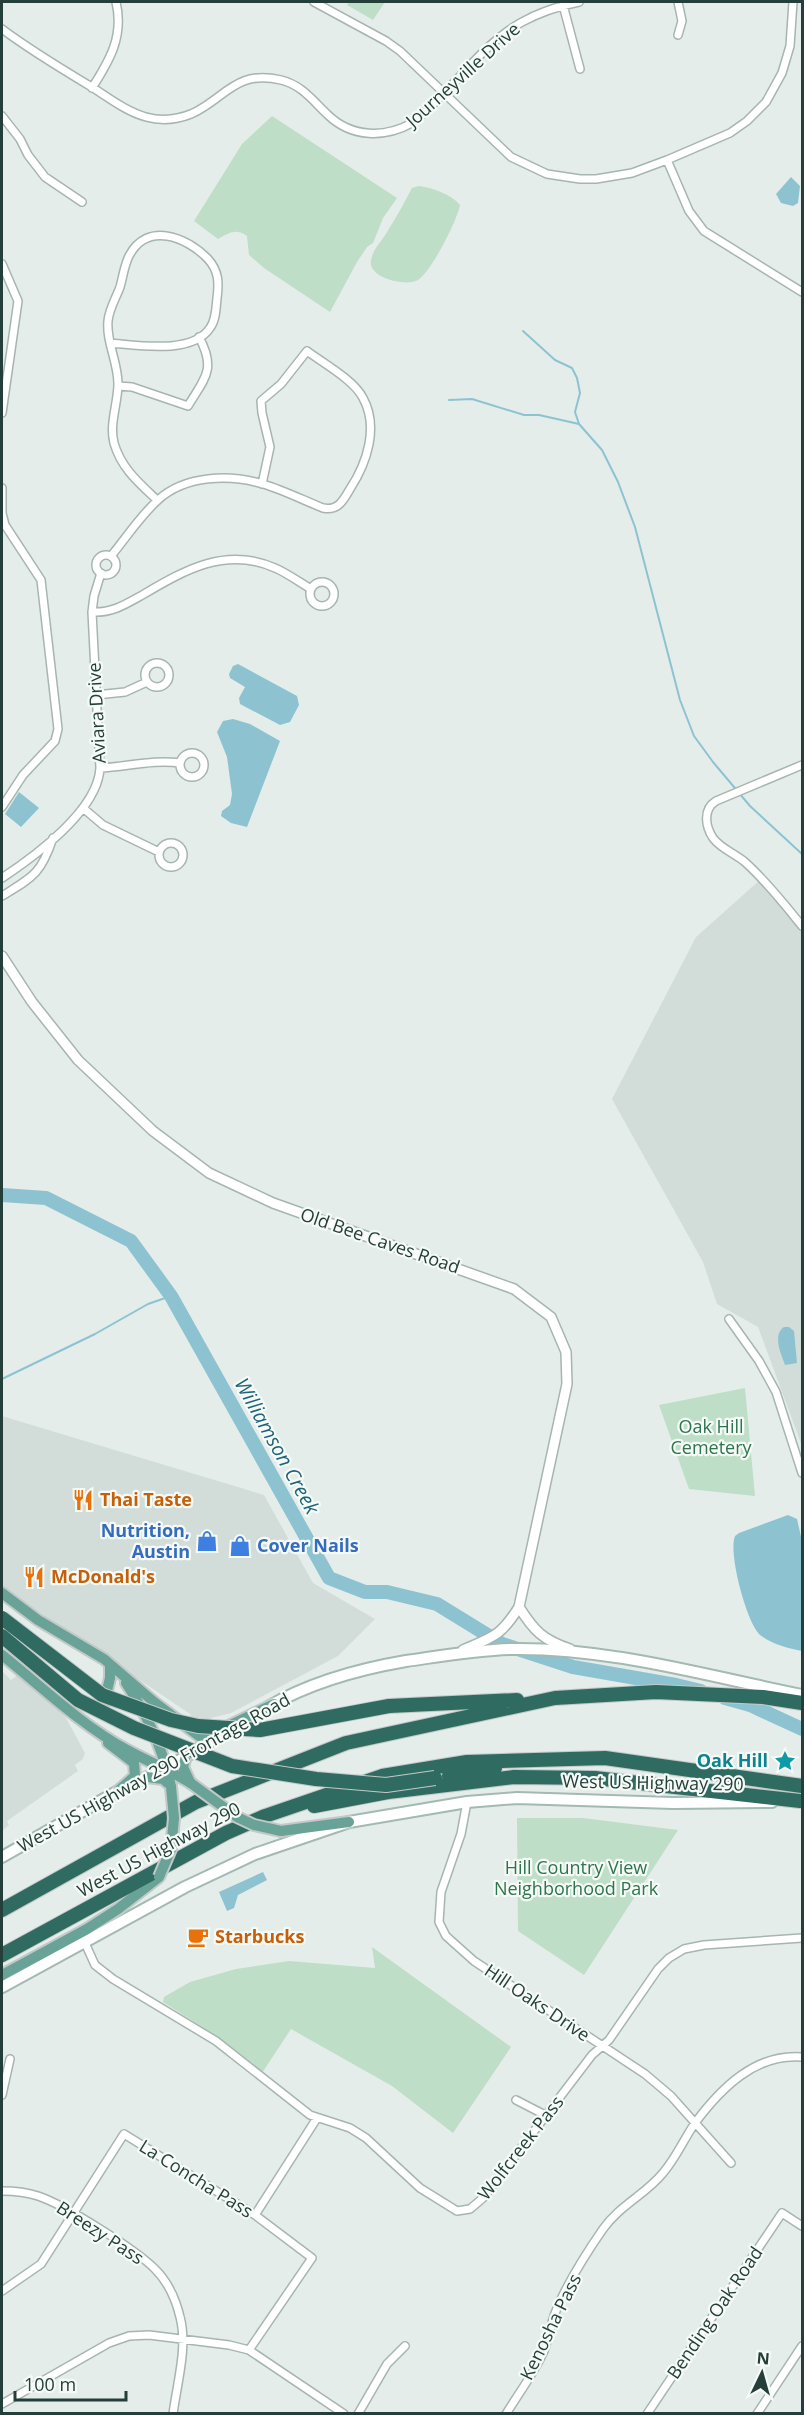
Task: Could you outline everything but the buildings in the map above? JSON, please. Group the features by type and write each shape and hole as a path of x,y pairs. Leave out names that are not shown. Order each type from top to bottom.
{"highway":[{"path":"2,1618 102,1695 171,1720 198,1726 260,1730 389,1706 555,1698"},
{"path":"2,1636 78,1700 134,1728 232,1766 316,1779 386,1785 541,1761"},
{"name":"West US Highway 290","path":"2,1910 196,1802 346,1743 555,1698 656,1692 763,1697 802,1703"},
{"name":"West US Highway 290","path":"2,1955 226,1833 265,1816 382,1776 467,1762 605,1758 802,1786"},
{"path":"265,1816 388,1792 514,1777 595,1778 801,1801"},
{"path":"2,1900 134,1838"}],"main road":[{"path":"2,1593 38,1620"},
{"path":"2,1602 65,1635 114,1668 199,1736 214,1733 274,1704"},
{"name":"West US Highway 290 Frontage Road","path":"2,1857 118,1791 167,1768 274,1704 336,1678 381,1666 458,1652 512,1649 583,1654 644,1663 802,1695"},
{"path":"2,1655 90,1726 127,1750 167,1768 237,1817 254,1825 282,1831 349,1822"},
{"path":"62,1704 92,1711 103,1706 114,1668"},
{"path":"2,1975 118,1909 159,1876 171,1849 174,1818 171,1787 158,1738 146,1713 114,1668"},
{"path":"90,1726 118,1753 134,1763 135,1776 118,1791"},
{"path":"186,1756 183,1767 192,1784"},
{"path":"147,1777 164,1779 171,1787"},
{"name":"West US Highway 290","path":"85,1943 185,1887 255,1854 349,1822 467,1802 518,1798 673,1803 801,1801"},
{"path":"2,1988 85,1943"}],"street":[{"path":"92,88 111,57 116,43 119,21 116,2"},
{"path":"314,2 393,46 511,157 548,174 580,179 596,179 632,173 668,160 739,128 766,102 786,62 790,46 793,2"},
{"name":"Journeyville Drive","path":"2,29 126,109 145,117 180,118 200,109 232,85 256,78 271,78 299,88 327,115 344,127 375,134 395,131 412,123 506,32 535,15 579,2"},
{"path":"678,2 682,21 678,35"},
{"path":"563,5 580,69"},
{"path":"2,116 45,177 82,202"},
{"path":"668,160 689,211 704,231 802,292"},
{"path":"110,343 162,347 189,342 200,338 208,331 214,320 219,285 216,271 207,258 172,235 156,234 139,243 128,258 109,314 108,333 118,386 113,430 114,442 125,468 157,500"},
{"path":"2,264 18,301 2,413"},
{"path":"118,386 132,387 188,406 197,394 206,374 208,359 200,338"},
{"name":"Aviara Drive","path":"111,556 157,500 174,489 204,480 222,478 262,483 323,508 333,508 341,504 363,469 369,443 369,413 358,390 307,351 281,384 261,401 270,447 262,483"},
{"path":"2,488 2,513 8,530 41,580 58,729 55,741 23,775 2,807"},
{"name":"Aviara Drive","path":"111,556 116,563 113,572 105,575 97,566 99,558 111,556"},
{"path":"92,612 113,611 184,570 206,562 225,559 266,564 311,589"},
{"name":"Aviara Drive","path":"2,878 54,837 83,808 98,783 100,768 92,612 101,573"},
{"path":"96,695 126,692 147,682"},
{"path":"100,768 128,767 159,762 180,763"},
{"path":"802,765 724,797 712,803 707,812 707,822 715,840 751,868 802,926"},
{"path":"83,808 104,825 159,852"},
{"name":"Aviara Drive","path":"2,896 40,870 54,837"},
{"path":"10,872 20,885"},
{"name":"Old Bee Caves Road","path":"2,956 32,1002 78,1060 153,1131 209,1173 273,1203 514,1289 551,1317 566,1352 567,1384 519,1607 507,1626 495,1637 458,1652"},
{"path":"729,1319 759,1361 776,1392 802,1473"},
{"path":"519,1607 531,1627 544,1638 583,1654"},
{"name":"Hill Oaks Drive","path":"467,1802 461,1834 441,1892 438,1912 441,1929 452,1943 474,1961 645,2074 671,2096 731,2163"},
{"name":"Wolfcreek Pass","path":"85,1943 90,1957 103,1972 216,2041 273,2087 317,2118 350,2128 366,2138 420,2188 458,2211 470,2208 483,2198 592,2055 609,2040 658,1969 669,1958 684,1949 704,1945 802,1938"},
{"name":"Kenosha Pass","path":"506,2414 544,2350 566,2291 604,2228 617,2213 663,2173 696,2122 740,2075 773,2058 802,2057"},
{"path":"2,2095 10,2058"},
{"path":"516,2100 547,2116"},
{"path":"255,2215 317,2118"},
{"name":"La Concha Pass","path":"2,2291 41,2264 124,2134 255,2215 312,2258 249,2350"},
{"name":"Breezy Pass","path":"2,2191 16,2191 39,2196 75,2214 132,2251 155,2269 172,2294 181,2319 183,2338 173,2414"},
{"name":"Bending Oak Road","path":"647,2414 782,2213 802,2226"},
{"path":"2,2404 110,2343 129,2336 149,2335 183,2338 249,2350 344,2414"},
{"path":"358,2414 387,2364 405,2346"},
{"path":"757,2414 802,2346"}],"shaded area":[{"path":"761,879 802,927 802,1446 758,1327 717,1304 703,1262 612,1099 696,937"},
{"path":"2,1416 264,1495 313,1583 375,1619 338,1656 231,1713 211,1718 199,1736 190,1714 2,1587"},
{"path":"2,1671 11,1680 19,1674 52,1702 66,1718 85,1753 83,1759 75,1765 78,1771 7,1821 9,1825 2,1831"}],"green space":[{"path":"349,2 385,2 373,20 347,5"},
{"path":"272,116 397,198 383,218 373,243 367,247 357,262 330,312 264,268 249,255 247,236 236,232 218,239 194,221 242,144"},
{"path":"419,186 436,190 452,198 460,205 458,212 443,246 430,267 418,280 405,282 388,279 375,272 371,266 372,256 412,188"},
{"name":"Oak Hill Cemetery","path":"745,1388 755,1496 689,1489 659,1405"},
{"name":"Hill Country View Neighborhood Park","path":"517,1818 583,1818 678,1830 584,1975 518,1931"},
{"path":"372,1947 511,2047 453,2133 392,2086 291,2029 262,2073 215,2035 163,2002 164,1997 190,1982 236,1969 289,1961 375,1968"}],"water":[{"path":"791,177 800,186 798,203 793,206 781,203 776,194"},
{"path":"238,664 297,696 299,705 290,722 280,725 240,704 239,698 245,687 230,678 229,674 233,666"},
{"path":"233,719 250,724 280,741 247,827 231,823 221,816 222,811 230,805 232,794 227,757 217,732 223,721"},
{"path":"19,792 39,808 21,827 5,814"},
{"path":"784,1327 789,1327 794,1331 797,1363 785,1365 782,1358 778,1339"},
{"path":"788,1515 797,1519 802,1541 802,1651 774,1643 759,1634 744,1601 734,1557 735,1536"},
{"path":"263,1872 267,1880 238,1895 234,1908 227,1911 219,1892"}],"waterway":[{"path":"523,331 555,360 572,368 580,393 575,412 579,424"},
{"path":"449,400 472,399 524,415 539,415 579,424 602,450 618,482 635,527 680,700 694,736 750,806 802,854"},
{"name":"Williamson Creek","path":"2,1195 46,1198 131,1241 171,1296 329,1578 365,1592 387,1592 437,1604 502,1644 573,1667 701,1691"},
{"path":"2,1379 95,1334 148,1304 171,1296"},
{"name":"Williamson Creek","path":"725,1698 750,1705 802,1729"}],"place":[{"name":"Thai Taste","path":"83,1500"},
{"name":"Nutrition, Austin","path":"207,1541"},
{"name":"Cover Nails","path":"240,1546"},
{"name":"McDonald's","path":"34,1577"},
{"name":"Oak Hill","path":"785,1761"},
{"name":"Starbucks","path":"198,1937"}]}
